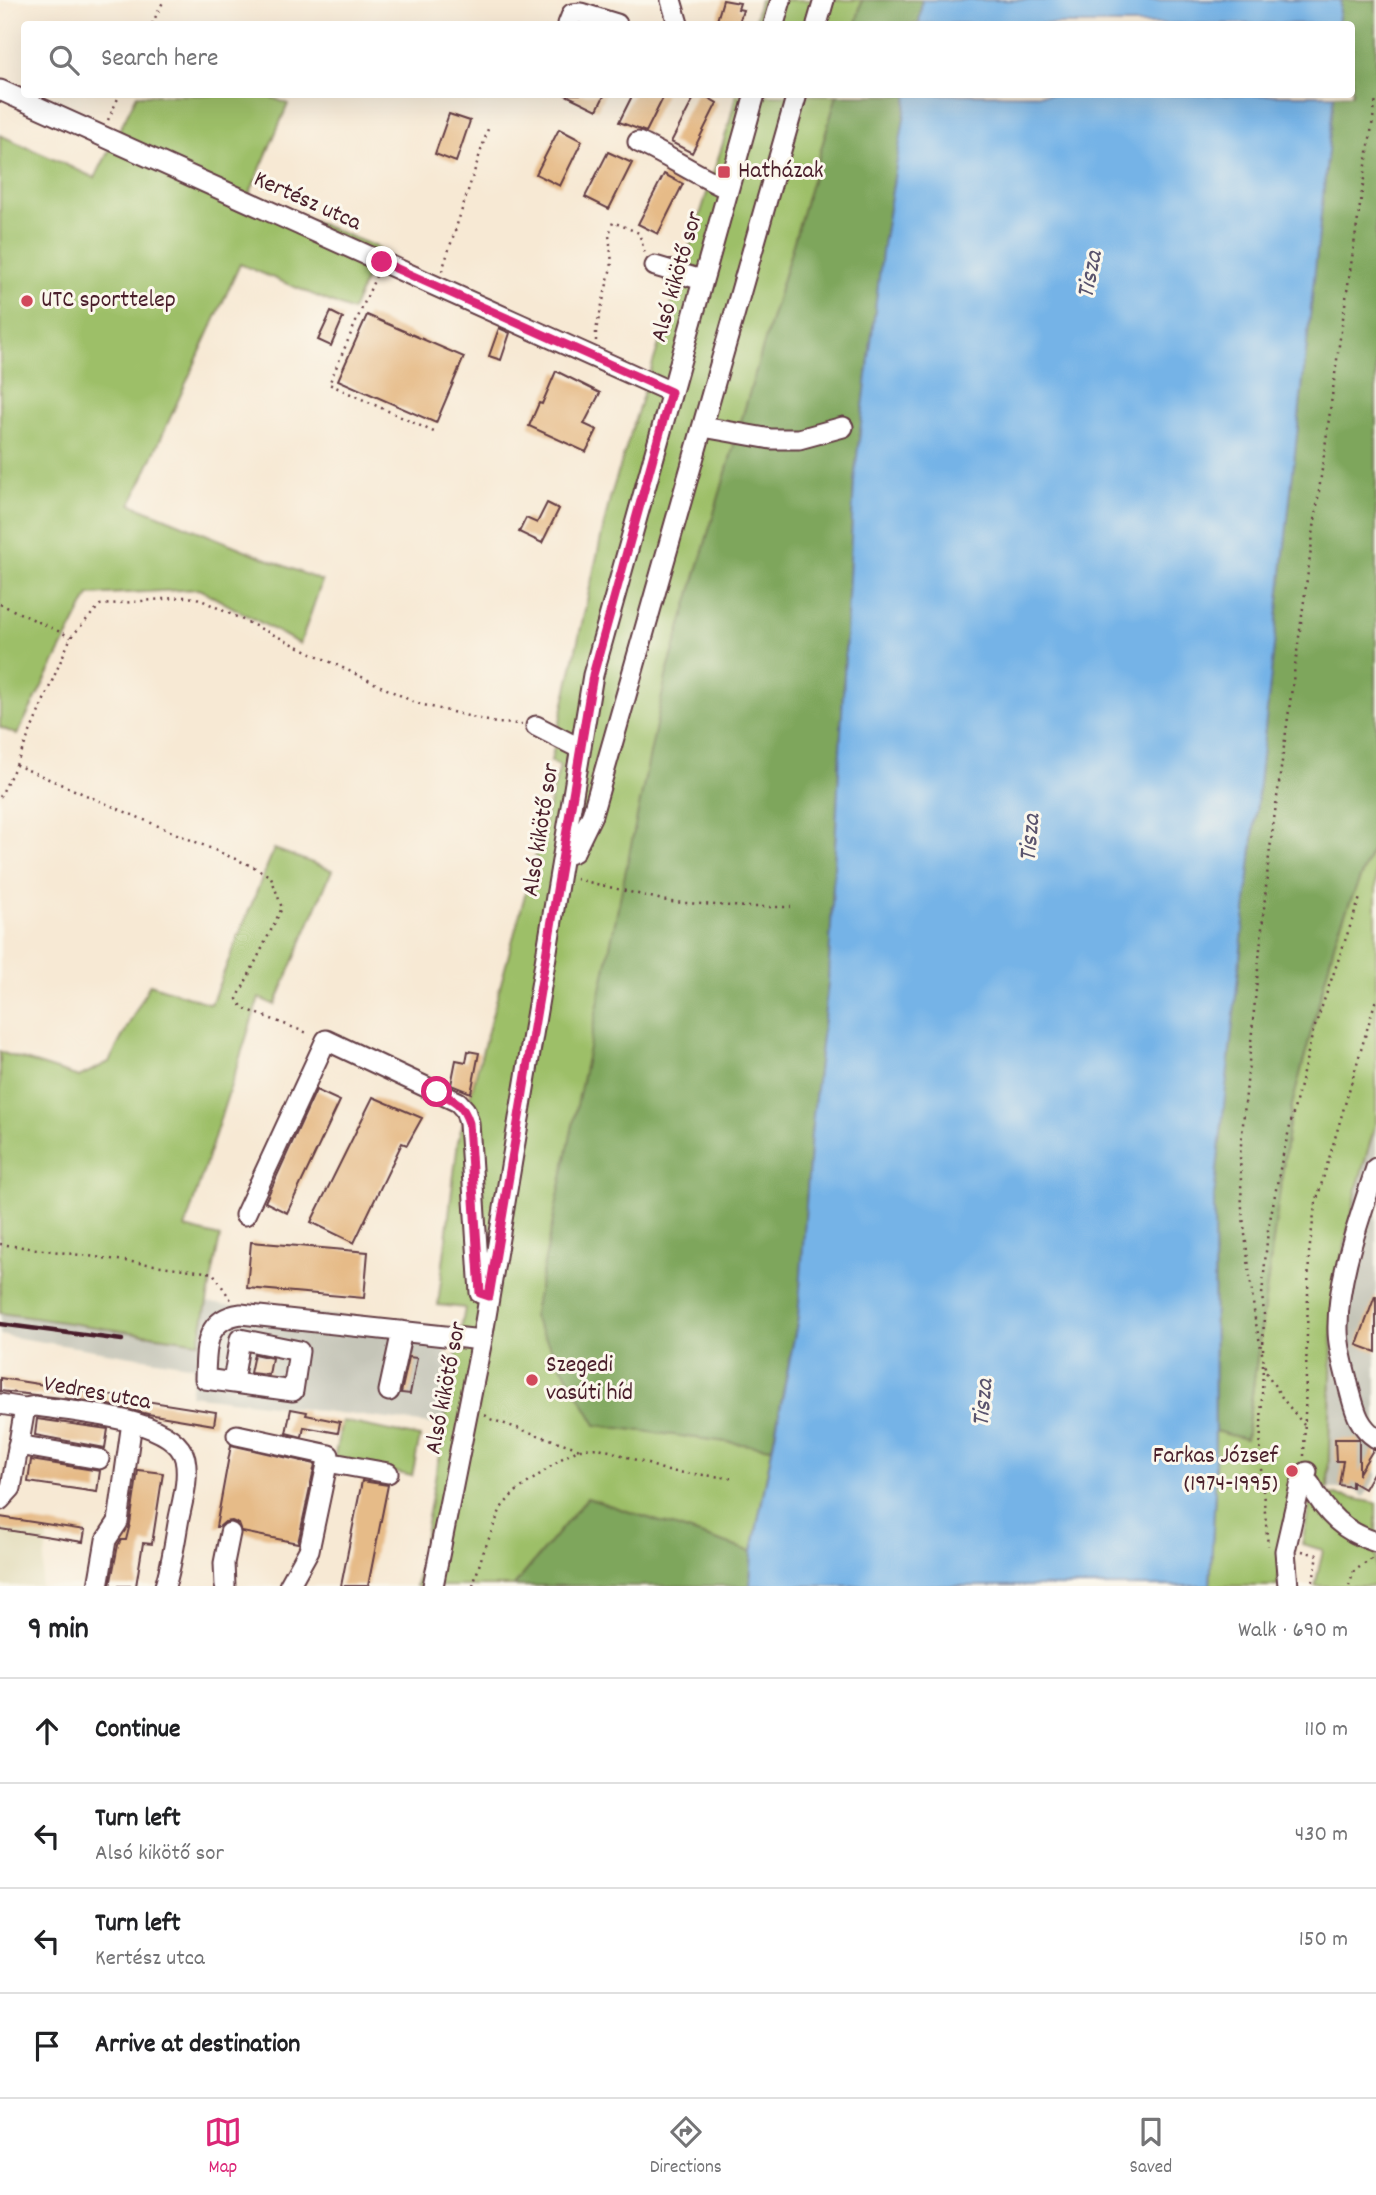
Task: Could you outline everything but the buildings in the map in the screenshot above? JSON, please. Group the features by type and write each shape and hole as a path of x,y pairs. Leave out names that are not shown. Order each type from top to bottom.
{"street":[{"path":"671,0 677,21"},
{"path":"775,21 781,0"},
{"path":"818,21 824,0"},
{"path":"569,21 572,14 581,13 607,21"},
{"name":"Kertész utca","path":"0,90 671,392"},
{"name":"Alsó kikötő sor","path":"433,1586 482,1340 593,675 754,98"},
{"path":"561,866 574,852 592,815 796,98"},
{"path":"638,142 728,189"},
{"path":"654,266 702,280"},
{"path":"703,427 771,439 799,439 844,427"},
{"path":"536,726 579,748"},
{"path":"245,1215 326,1040 445,1096 465,1110 469,1123 480,1293 489,1296"},
{"path":"1376,1168 1362,1210 1339,1300 1338,1333 1356,1415 1365,1431 1376,1438"},
{"path":"233,1382 205,1379 206,1346 215,1327 226,1318 241,1314 482,1340"},
{"path":"389,1391 402,1331"},
{"name":"Vedres utca","path":"0,1404 25,1408 35,1406 132,1422 154,1428 169,1436 180,1448 185,1460 185,1486 165,1586"},
{"path":"0,1500 11,1488 25,1408"},
{"path":"98,1586 106,1540 118,1522 132,1422"},
{"path":"237,1435 329,1455 309,1550 289,1586"},
{"path":"18,1445 99,1459"},
{"path":"327,1462 388,1473"},
{"path":"1288,1586 1300,1486 1308,1478 1321,1505 1336,1522 1357,1536 1376,1542"},
{"path":"225,1586 224,1563 230,1533"}],"path":[{"path":"154,21 164,0"},
{"path":"100,136 118,98"},
{"path":"1376,99 1338,352 1269,856 1240,1155 1241,1209 1255,1319 1266,1371 1304,1425 1309,1254 1315,1206 1376,999"},
{"path":"437,287 488,130"},
{"path":"596,358 596,330 612,263 609,235 613,222 639,233 646,257 654,266"},
{"path":"382,262 330,384 436,433"},
{"path":"0,797 71,637 100,605 197,598 416,703 496,723 536,726"},
{"path":"0,604 71,637"},
{"path":"16,765 254,867 271,877 282,908 237,999 243,1008 326,1040"},
{"path":"561,866 671,902 790,907"},
{"path":"1312,1586 1318,1555 1291,1550 1273,1552 1268,1549 1260,1457 1264,1313 1262,1294 1266,1243 1282,1159 1313,1032 1360,898"},
{"path":"0,1244 214,1273 241,1314"},
{"path":"470,1402 490,1419 580,1449 599,1448 614,1451 668,1471 731,1478"},
{"path":"473,1586 501,1508 514,1493 561,1459 580,1449"},
{"path":"1349,1586 1354,1571 1376,1557"}],"shaded area":[{"path":"1376,1122 1376,1477 1364,1497 1353,1489 1328,1489 1330,1346 1333,1302 1357,1188"},
{"path":"207,1303 450,1327 445,1355 461,1358 446,1426 190,1395 194,1366 0,1335 0,1313 199,1342"},
{"path":"0,1529 48,1537 40,1586 0,1586"}],"green space":[{"path":"760,0 862,0 857,21 755,21"},
{"path":"862,0 922,0 919,21 857,21"},
{"path":"1341,0 1376,0 1376,840 1337,933 1291,1109 1246,1439 1215,1431 1214,1197 1334,98 1355,98 1355,21 1338,21"},
{"path":"135,98 273,98 288,104 249,195 379,248 352,311 240,264 131,504 322,581 300,644 199,589 89,595 17,735 0,727 0,135 95,178"},
{"path":"735,98 836,98 666,677 597,1425 772,1448 752,1552 587,1498 514,1586 416,1586 465,1308 438,1305 458,1141 560,766 551,761 610,498"},
{"path":"836,98 908,98 883,245 854,481 828,983 811,1134 798,1318 772,1448 596,1425 533,1317 666,677"},
{"path":"1376,840 1376,1122 1357,1188 1333,1302 1328,1489 1297,1483 1281,1550 1278,1586 1210,1586 1215,1431 1246,1439 1291,1109 1337,933"},
{"path":"274,849 332,870 275,1005 259,998 185,1228 220,1237 199,1342 0,1313 0,1052 79,1077 109,1062 150,984 211,1004"},
{"path":"342,1421 420,1437 412,1476 334,1459"},
{"path":"1321,1492 1376,1503 1376,1586 1315,1586 1323,1550 1302,1544 1311,1497"},
{"path":"587,1498 752,1552 750,1586 514,1586"}],"water":[{"path":"922,0 1341,0 1338,21 919,21"},
{"name":"Tisza","path":"907,98 1334,98 1214,1197 1215,1491 1210,1586 750,1586 752,1552 798,1318 811,1134 828,983 854,481 883,245"}],"railway":[{"path":"0,1324 122,1340"}],"place":[{"name":"Hatházak","path":"724,172"},
{"name":"UTC sporttelep","path":"27,301"},
{"name":"Szegedi vasúti híd","path":"532,1380"},
{"name":"Farkas József (1974-1995)","path":"1292,1471"}],"route":[{"path":"382,262 671,392 593,675 489,1296 480,1293 469,1123 465,1110 457,1102 437,1092"}]}
